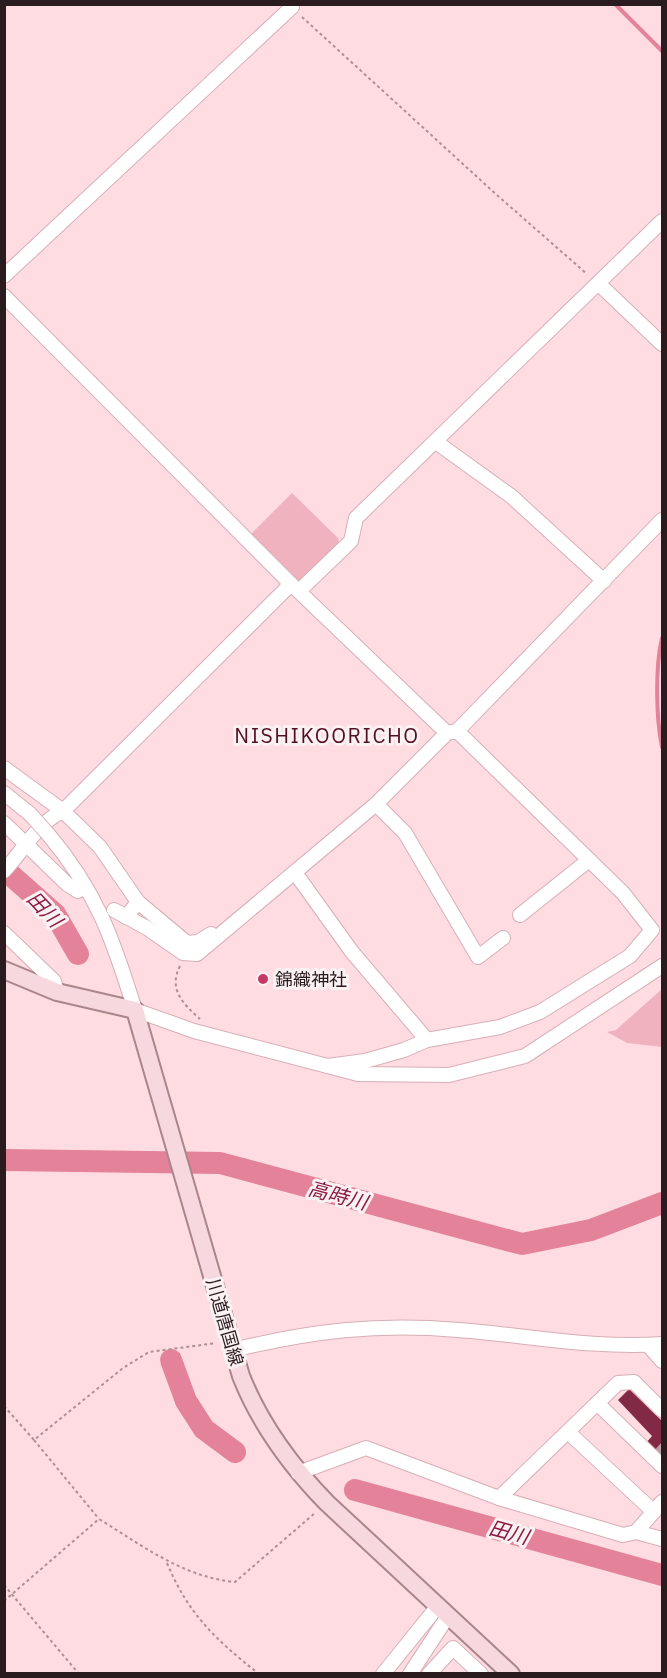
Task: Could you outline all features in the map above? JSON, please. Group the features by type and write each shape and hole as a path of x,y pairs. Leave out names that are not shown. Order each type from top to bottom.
{"main road":[{"path":"4,970 57,992 136,1018"},
{"name":"川道唐国線","path":"136,1018 247,1392 298,1473 327,1503 511,1674"}],"street":[{"path":"4,276 292,7"},
{"path":"4,871 54,815 63,811 295,587 351,541 356,518 663,221"},
{"path":"599,284 663,344"},
{"path":"4,296 295,587 623,893 652,930 630,956 540,1012 500,1026 427,1040 394,1053 328,1066"},
{"path":"436,442 511,496 604,580"},
{"path":"138,902 120,913 183,953 197,954 296,874 376,804 452,732 663,520"},
{"path":"4,768 63,811 100,847 138,902 187,943 198,942 228,923 238,921"},
{"path":"4,793 30,814 74,864 106,921 136,1018 219,1037 358,1074 449,1075 525,1056 663,966"},
{"path":"376,804 405,833 478,957 503,938"},
{"path":"4,823 24,847 78,891"},
{"path":"520,915 589,860"},
{"path":"296,874 352,952 427,1040"},
{"path":"4,933 54,981 57,992"},
{"path":"230,1341 358,1327 458,1330 572,1342 656,1344 663,1361"},
{"path":"499,1498 618,1383 634,1382 663,1410"},
{"path":"597,1403 663,1466"},
{"path":"568,1432 658,1507 636,1532"},
{"path":"298,1473 366,1448 499,1498 623,1535 636,1532 663,1539"},
{"path":"383,1674 443,1611"},
{"path":"410,1674 443,1611"},
{"path":"429,1674 453,1648 481,1674"}],"path":[{"path":"292,7 498,196 599,284"},
{"path":"187,954 178,969 175,985 178,994 182,1002 219,1037"},
{"path":"34,1440 123,1368 149,1352 230,1341"},
{"path":"4,1406 99,1519 167,1563 216,1580 235,1582 327,1503"},
{"path":"4,1601 99,1519"},
{"path":"167,1563 177,1586 210,1633 259,1674"},
{"path":"4,1585 79,1674"}],"shaded area":[{"path":"292,493 338,538 339,544 297,583 250,535"},
{"path":"662,989 662,1047 627,1043 607,1032 616,1030"}],"building":[{"path":"629,1389 662,1421 662,1442 654,1451 646,1443 652,1436 618,1400"}],"waterway":[{"path":"615,4 662,51"},
{"path":"662,638 657,692 662,747"},
{"name":"田川","path":"4,869 55,914 78,954"},
{"name":"高時川","path":"4,1160 220,1163 522,1244 591,1230 662,1203"},
{"name":"田川","path":"171,1360 186,1401 204,1429 235,1452"},
{"name":"田川","path":"355,1490 662,1575"}],"place":[{"name":"錦織神社","path":"263,979"}],"district":[{"name":"NISHIKOORICHO","path":"327,735"}]}
